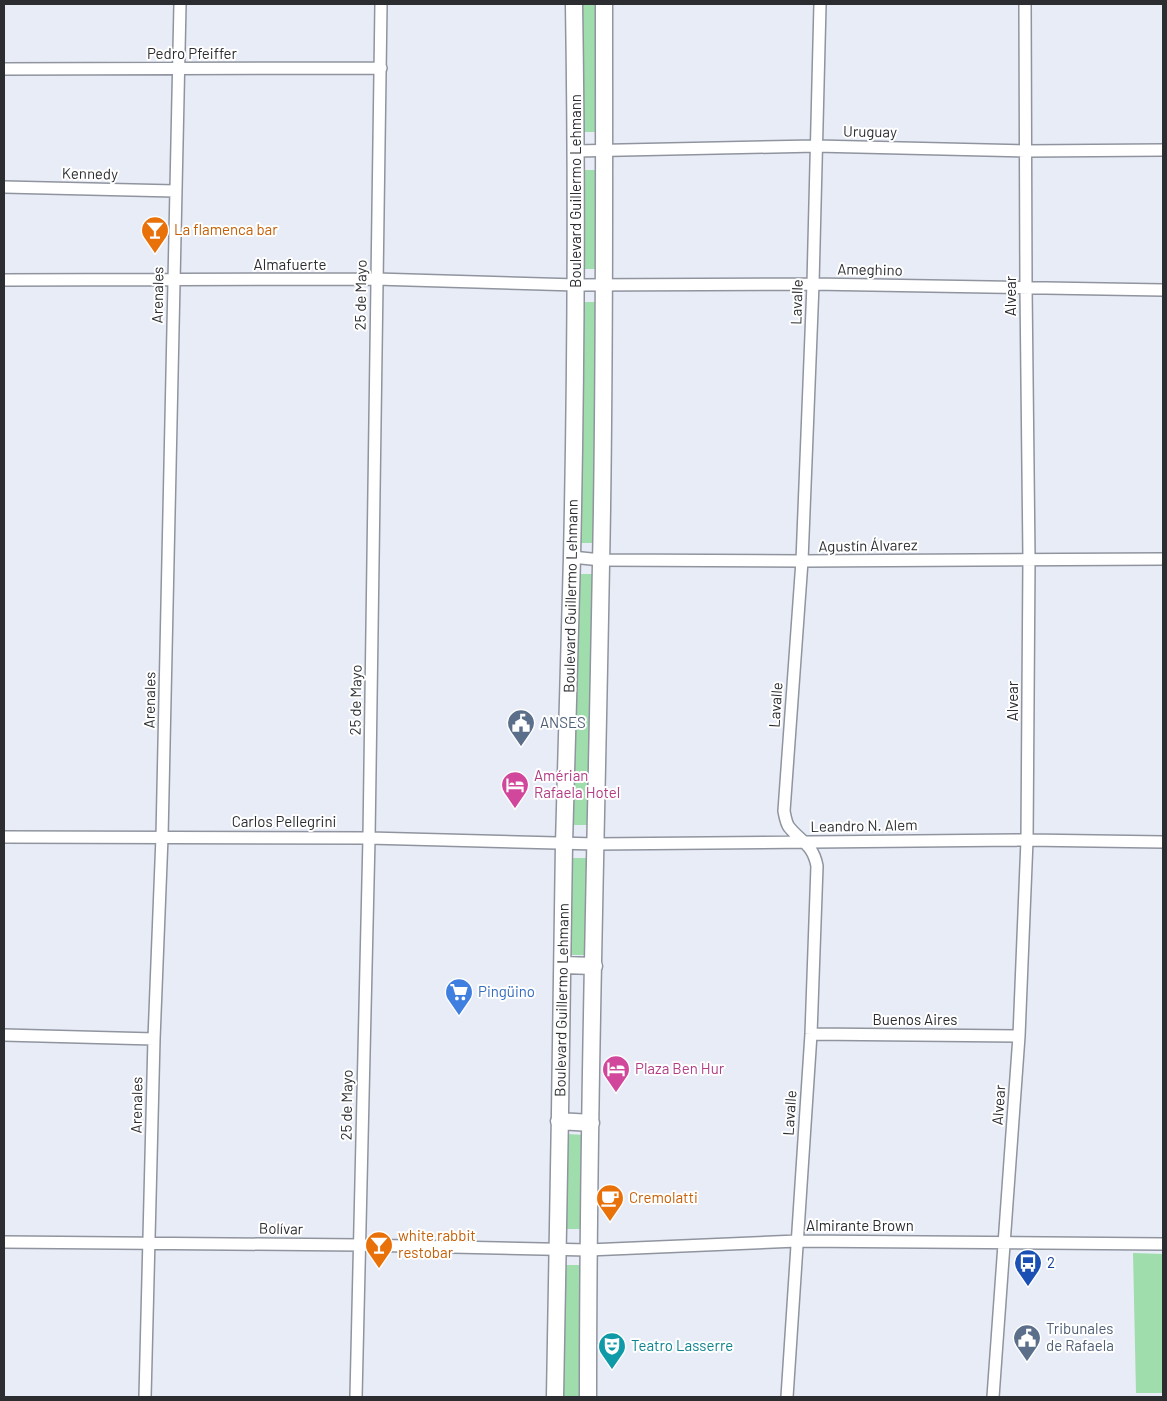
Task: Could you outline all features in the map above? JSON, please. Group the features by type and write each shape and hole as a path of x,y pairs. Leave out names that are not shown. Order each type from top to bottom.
{"main road":[{"name":"Boulevard Guillermo Lehmann","path":"555,1397 576,285 574,4"},
{"name":"Boulevard Guillermo Lehmann","path":"588,1397 588,1250 592,1123 605,285 604,4"},
{"path":"564,966 594,966"},
{"path":"559,1121 592,1123"}],"street":[{"name":"Arenales","path":"145,1397 154,1039 162,837 180,4"},
{"name":"25 de Mayo","path":"356,1397 369,838 381,4"},
{"name":"Lavalle","path":"787,1397 811,1034 817,866 815,855 806,842 788,826 784,811 802,561 813,284 820,4"},
{"name":"Alvear","path":"993,1397 1019,1036 1027,840 1029,559 1026,287 1026,4"},
{"name":"Pedro Pfeiffer","path":"4,68 381,68"},
{"name":"Uruguay","path":"576,151 816,146 1026,151 1163,150"},
{"name":"Kennedy","path":"4,187 175,190"},
{"name":"Almafuerte","path":"4,280 376,279 576,285"},
{"name":"Ameghino","path":"576,285 813,284 1163,290"},
{"name":"Agustín Álvarez","path":"572,557 601,560 802,561 1163,559"},
{"name":"Carlos Pellegrini","path":"4,836 369,838 564,844"},
{"name":"Leandro N. Alem","path":"564,844 1027,840 1163,842"},
{"name":"Buenos Aires","path":"811,1034 1019,1036"},
{"path":"4,1035 154,1039"},
{"name":"Almirante Brown","path":"557,1250 797,1240 1163,1244"},
{"name":"Bolívar","path":"4,1242 359,1244 557,1250"}],"green space":[{"path":"581,4 598,4 599,132 581,132"},
{"path":"581,170 598,170 598,269 581,269"},
{"path":"582,302 599,302 596,543 579,543"},
{"path":"578,574 595,574 590,825 572,825"},
{"path":"573,858 590,858 588,955 570,955"},
{"path":"567,1134 585,1135 583,1229 566,1229"},
{"path":"1133,1253 1163,1254 1163,1393 1136,1393"},
{"path":"564,1265 582,1265 580,1397 563,1397"}],"place":[{"name":"La flamenca bar","path":"155,254"},
{"name":"ANSES","path":"521,747"},
{"name":"Amérian Rafaela Hotel","path":"515,809"},
{"name":"Pingüino","path":"459,1016"},
{"name":"Plaza Ben Hur","path":"616,1093"},
{"name":"Cremolatti","path":"610,1222"},
{"name":"white rabbit restobar","path":"379,1269"},
{"name":"2","path":"1028,1287"},
{"name":"Tribunales de Rafaela","path":"1027,1362"},
{"name":"Teatro Lasserre","path":"612,1370"}]}
